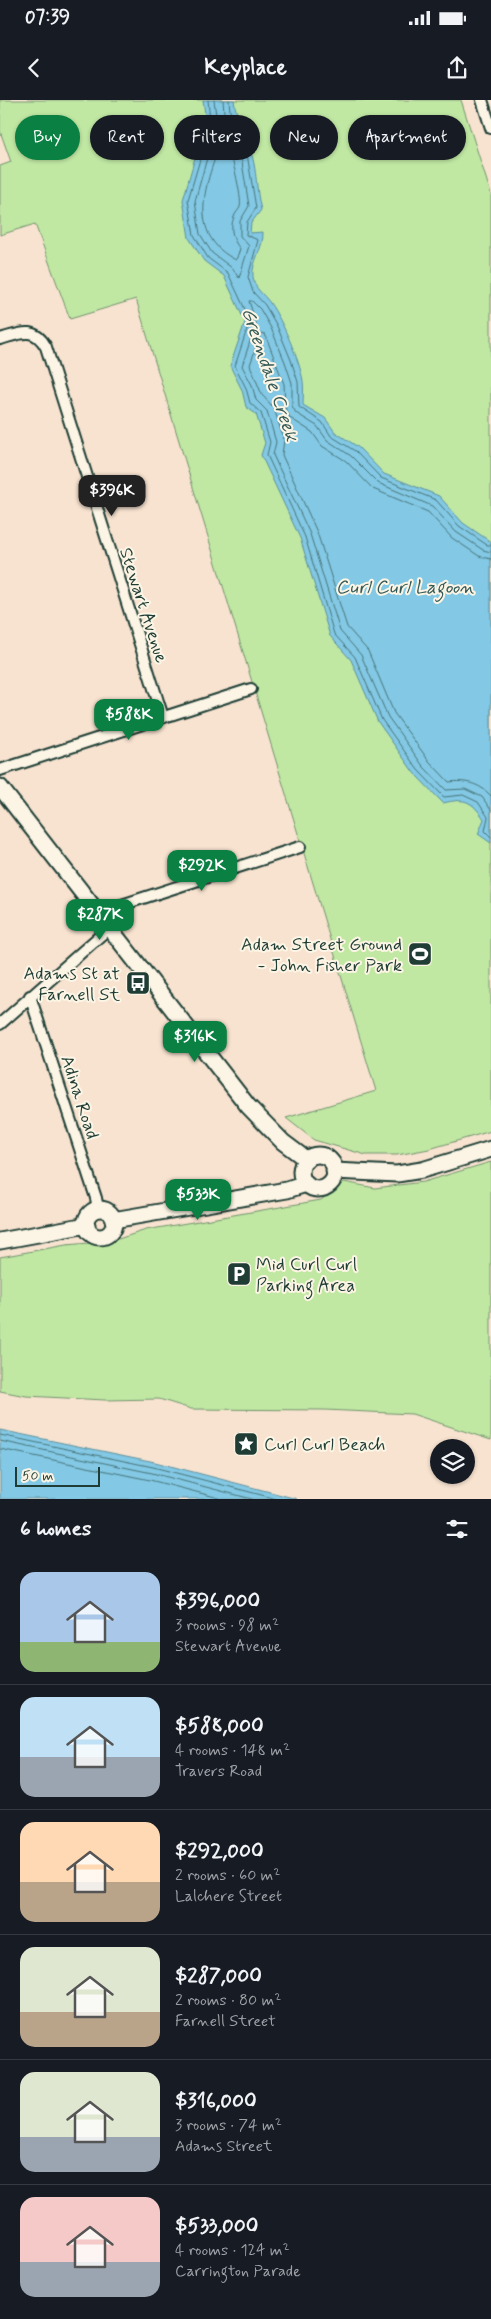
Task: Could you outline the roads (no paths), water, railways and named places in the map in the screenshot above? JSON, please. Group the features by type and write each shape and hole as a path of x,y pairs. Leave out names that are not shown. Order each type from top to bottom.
{"main road":[{"path":"0,787 248,1106 282,1142 306,1160"},
{"path":"334,1171 397,1174 429,1168 491,1149"},
{"path":"321,1156 330,1162 334,1171 331,1182 322,1189 316,1189 306,1184 301,1175 303,1164 306,1160 311,1157 321,1156"},
{"path":"113,1220 288,1190 306,1184"},
{"path":"98,1209 106,1211 113,1220 109,1233 100,1236 91,1233 86,1225 88,1217 98,1209"},
{"path":"0,1241 86,1225"}],"street":[{"path":"482,100 491,128"},
{"name":"Stewart Avenue","path":"0,339 20,334 35,334 41,338 46,347 163,717"},
{"path":"0,770 251,689"},
{"path":"97,913 300,847"},
{"path":"0,1024 109,928"},
{"name":"Adina Road","path":"30,996 98,1209"}],"water":[{"name":"Curl Curl Lagoon","path":"203,100 234,100 238,115 205,115"},
{"name":"Curl Curl Lagoon","path":"194,160 253,160 261,210 251,223 250,233 263,232 263,238 254,266 253,277 257,288 270,303 290,341 303,381 303,405 325,418 335,432 358,447 384,474 439,496 463,523 491,542 491,843 478,834 484,819 471,804 462,801 443,803 414,773 378,722 351,660 330,636 300,538 261,455 265,443 256,414 246,407 242,390 230,366 245,322 224,276 204,261 189,238 183,200"},
{"path":"0,1430 155,1462 297,1499 0,1499"}],"place":[{"name":"Adam Street Ground - John Fisher Park","path":"420,954"},
{"name":"Adams St at Farnell St","path":"138,983"},
{"name":"Mid Curl Curl Parking Area","path":"239,1274"},
{"name":"Curl Curl Beach","path":"246,1444"}],"water label":[{"name":"Greendale Creek","path":"271,374"}]}
